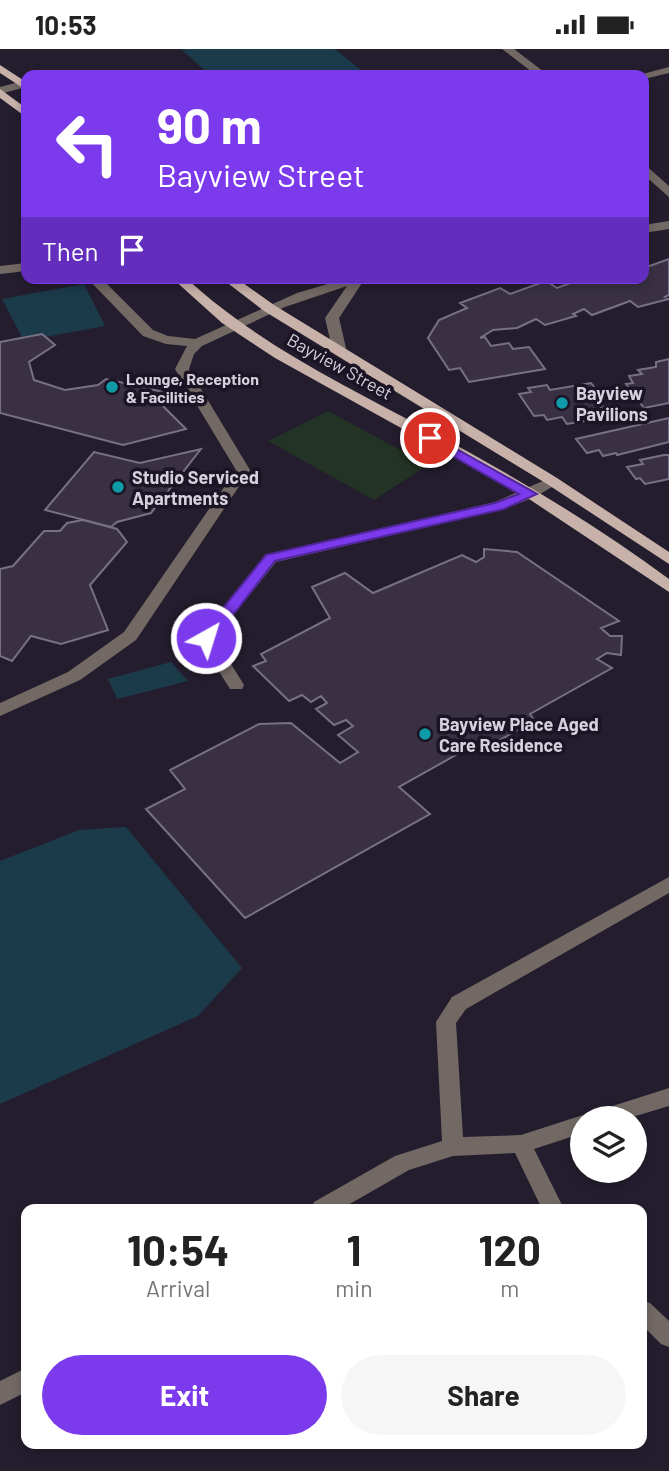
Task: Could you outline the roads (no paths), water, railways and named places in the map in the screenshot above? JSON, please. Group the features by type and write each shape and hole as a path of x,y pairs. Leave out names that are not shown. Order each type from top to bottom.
{"main road":[{"path":"0,68 21,82"},
{"path":"0,91 21,110"},
{"name":"Bayview Street","path":"184,284 233,324 292,365 388,415 583,524 669,587"},
{"name":"Bayview Street","path":"235,284 269,308 552,481 669,559"},
{"path":"388,415 408,409 415,398"}],"street":[{"path":"507,49 536,70"},
{"path":"649,75 669,70"},
{"path":"0,91 21,86"},
{"path":"649,173 669,193"},
{"path":"649,228 669,225"},
{"path":"0,269 21,267"},
{"path":"100,284 148,333 166,340 197,343"},
{"path":"0,710 74,676 130,636 243,470 182,369 183,361 197,343 233,324 305,293 342,284"},
{"path":"338,348 332,318 359,284"},
{"path":"236,685 206,638 271,558 499,506 530,494 552,481"},
{"path":"453,1147 446,1022 460,1003 669,884"},
{"path":"640,1106 669,1097"},
{"path":"331,1204 403,1163 453,1147 521,1144 570,1128"},
{"path":"521,1144 551,1204"},
{"path":"647,1315 669,1336"},
{"path":"0,1394 21,1382"}],"water":[{"path":"181,49 335,49 361,70 204,70"},
{"path":"84,284 105,326 24,341 2,299"},
{"path":"171,662 188,681 117,699 108,679"},
{"path":"126,827 242,968 198,1016 0,1104 0,861 79,830"}],"place":[{"name":"Lounge, Reception & Facilities","path":"112,387"},
{"name":"Bayview Pavilions","path":"562,403"},
{"name":"Studio Serviced Apartments","path":"118,487"},
{"name":"Bayview Place Aged Care Residence","path":"425,734"}]}
